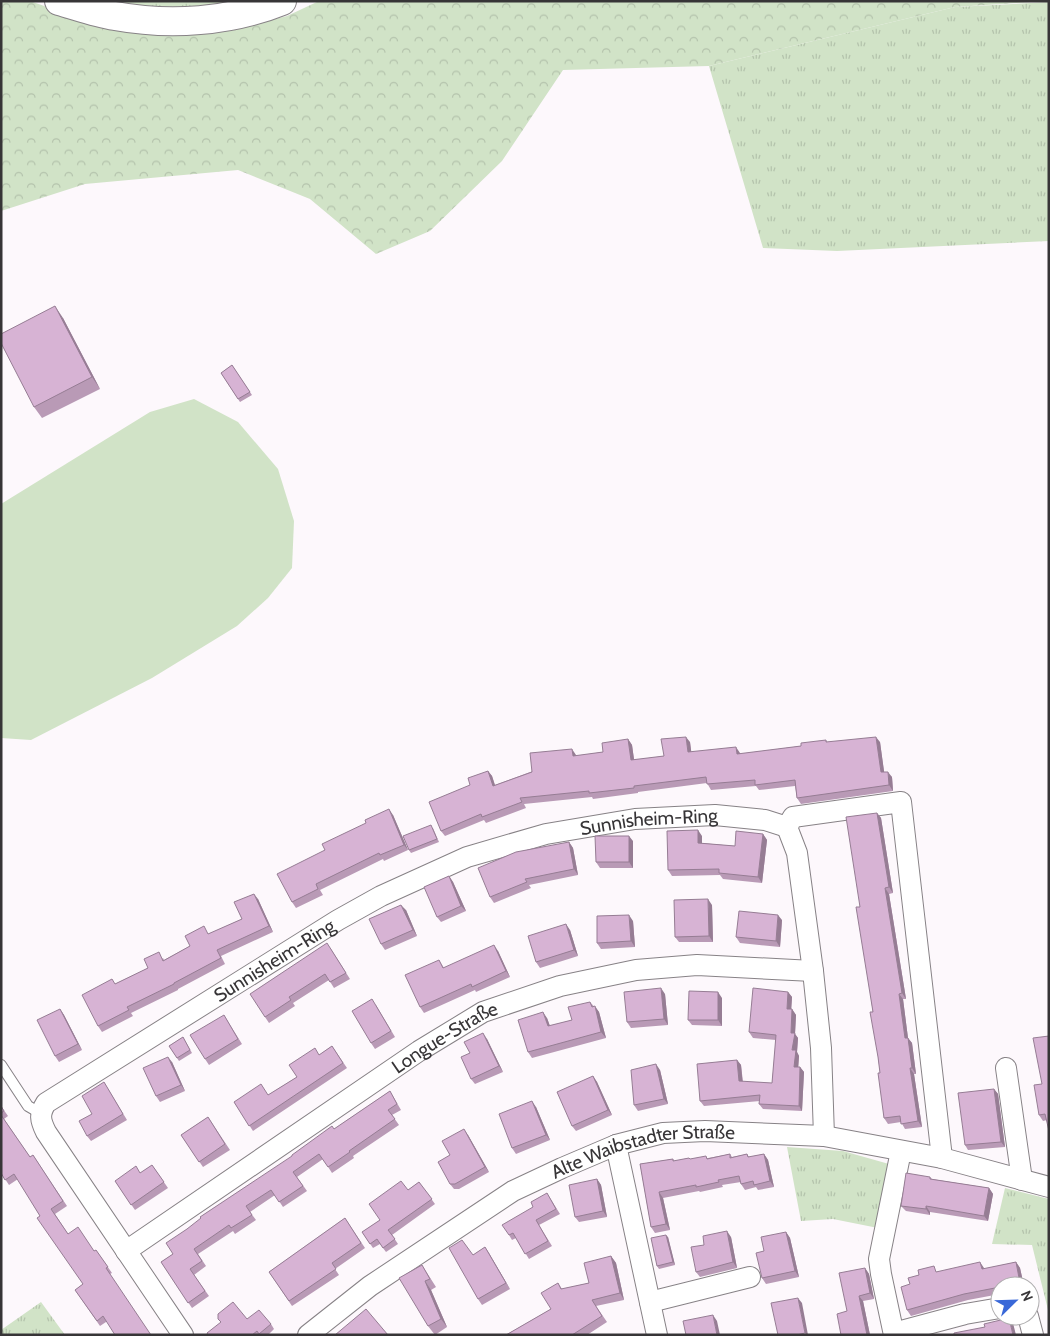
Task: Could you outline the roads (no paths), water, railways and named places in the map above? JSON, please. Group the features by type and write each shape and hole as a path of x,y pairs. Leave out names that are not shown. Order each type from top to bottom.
{"main road":[{"path":"59,1 114,16 172,21 226,18 262,10 282,1"}],"street":[{"path":"824,1136 821,1048 813,971 797,853 787,827 793,817 901,802 942,1158"},
{"name":"Sunnisheim-Ring","path":"40,1113 46,1103 56,1096 338,920 381,896 467,857 546,834 635,819 715,816 765,820 787,827"},
{"name":"Longue-Straße","path":"126,1251 419,1050 483,1012 560,986 636,970 697,965 813,971"},
{"path":"1006,1068 1022,1180"},
{"path":"40,1113 41,1123 46,1132 183,1335"},
{"name":"Alte Waibstadter Straße","path":"308,1335 370,1286 513,1191 616,1145 663,1133 705,1131 824,1136 942,1158 1049,1187"},
{"path":"616,1145 650,1302 655,1334"},
{"path":"902,1151 879,1259 880,1274 894,1334 965,1314 990,1310"},
{"path":"650,1302 750,1277"}],"lane":[{"path":"1,1066 28,1106 40,1113"}]}
